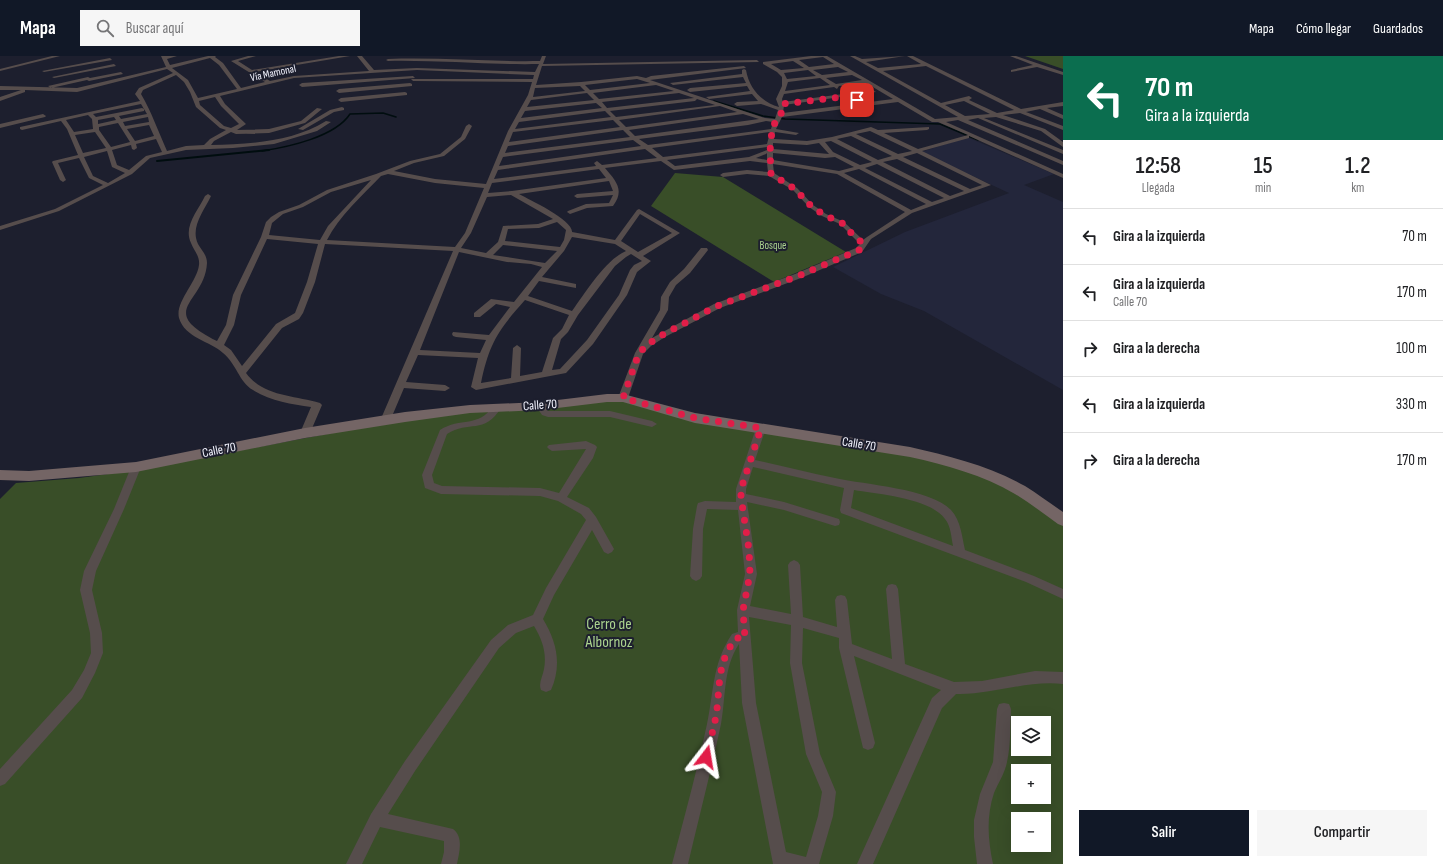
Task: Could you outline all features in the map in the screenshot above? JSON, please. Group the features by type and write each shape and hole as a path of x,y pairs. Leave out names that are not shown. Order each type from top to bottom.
{"street":[{"path":"23,56 44,71 50,73 63,90"},
{"path":"0,70 58,56"},
{"path":"175,56 163,57 168,68 186,81 197,100 198,106 222,126 230,130 236,132 269,131 303,122 320,109"},
{"name":"Vía Mamonal","path":"0,88 77,90 98,86 212,56 221,64 240,90 285,78 354,74 391,70 417,69 537,74"},
{"path":"221,64 254,56"},
{"path":"299,56 306,65"},
{"path":"316,56 327,66"},
{"path":"253,73 306,65 348,56"},
{"path":"359,56 373,72"},
{"path":"451,70 459,56"},
{"path":"513,73 514,63 517,56"},
{"path":"672,56 686,68 689,73"},
{"path":"691,56 695,62"},
{"path":"751,56 758,62"},
{"path":"542,60 767,63 796,58 823,56 932,121 966,119 1062,104"},
{"path":"852,56 966,119"},
{"path":"861,61 903,56"},
{"path":"909,56 1020,111 1063,128"},
{"path":"1012,56 1063,74"},
{"path":"44,71 110,57 114,65 126,78"},
{"path":"644,57 651,57"},
{"path":"337,58 342,63"},
{"path":"391,70 387,58 424,58 456,61 514,63 542,60 623,58"},
{"path":"341,100 404,97 417,69 424,58"},
{"path":"796,58 864,105"},
{"path":"385,420 415,352 441,286 458,249 468,233 497,168 511,131 525,109 542,60"},
{"path":"235,61 268,82"},
{"path":"703,62 709,71"},
{"path":"646,80 652,77 749,66 758,62"},
{"path":"767,63 781,72 786,81 785,89 779,99 780,114 772,130 770,146 771,174"},
{"path":"54,77 114,65"},
{"path":"781,72 839,65"},
{"path":"877,70 926,65"},
{"path":"1013,71 1039,65"},
{"path":"749,66 745,69 744,75 754,92 761,102 780,114 789,116 898,100"},
{"path":"348,68 354,74"},
{"path":"645,72 686,68"},
{"path":"332,70 337,75"},
{"path":"81,72 98,86"},
{"path":"253,73 272,72 296,75"},
{"path":"313,72 318,76"},
{"path":"36,89 121,73"},
{"path":"786,81 853,73"},
{"path":"165,152 152,126 147,109 138,94 141,89 175,74"},
{"path":"672,83 744,75"},
{"path":"302,85 412,81 581,84 635,77 766,119"},
{"path":"340,91 412,81"},
{"path":"610,81 645,115"},
{"path":"782,94 867,81"},
{"path":"581,84 634,138 674,168 750,159 839,173 910,212"},
{"path":"528,99 619,90 658,84"},
{"path":"690,90 749,84"},
{"path":"0,99 29,89"},
{"path":"197,100 240,90"},
{"path":"525,109 679,92"},
{"path":"709,97 754,92"},
{"path":"502,155 748,123 850,96 873,92"},
{"path":"980,97 988,95"},
{"path":"206,147 212,140 243,124 227,109 217,96"},
{"path":"518,120 699,98"},
{"path":"940,105 972,98"},
{"path":"964,99 996,115 1046,132 1063,145"},
{"path":"22,128 143,102"},
{"path":"737,104 761,102"},
{"path":"511,131 721,105"},
{"path":"111,108 120,121 133,146"},
{"path":"1042,108 1063,117"},
{"path":"95,119 147,109"},
{"path":"215,146 231,142 269,138 285,134 301,129 332,111 342,109"},
{"path":"507,144 743,112"},
{"path":"89,113 95,119 96,128 109,148 114,166 130,172"},
{"path":"559,115 611,179 617,189 614,201 611,205 586,206 570,212"},
{"path":"0,126 43,116"},
{"path":"72,134 120,121 150,116"},
{"path":"978,117 1063,152"},
{"path":"62,119 72,134 75,145 82,155 88,173 91,177 108,185"},
{"path":"959,119 1060,160 1063,163"},
{"path":"940,121 969,136 1063,176"},
{"path":"0,228 57,210 108,185 130,172 148,156 165,152 215,146 233,146 274,142 315,130 328,122"},
{"path":"124,128 152,123"},
{"path":"219,346 230,325 237,295 265,237 269,222 281,213 301,206 329,191 389,172 412,162 442,155 463,138 469,126"},
{"path":"878,132 927,128"},
{"path":"389,172 435,181 489,184 660,158 821,142 871,129 988,185 910,212 869,238 859,250 798,276 717,306 662,335 648,344 639,353"},
{"path":"497,168 772,130 796,133"},
{"path":"839,173 986,131"},
{"path":"992,145 1046,132"},
{"path":"851,134 969,191"},
{"path":"1053,137 1063,136"},
{"path":"62,180 55,162 109,148 133,146 158,137"},
{"path":"832,139 949,198"},
{"path":"821,142 836,156 930,204"},
{"path":"750,159 760,154 770,146 825,156 836,156"},
{"path":"723,175 747,172 771,174 795,189 811,206 824,215 842,223 864,244"},
{"path":"242,372 279,326 296,317 300,312 311,282 322,242 330,226 378,175"},
{"path":"485,195 512,193 611,179"},
{"path":"512,193 558,220 569,229 570,234 561,249 523,297 507,314 491,338 484,356 476,387 563,371 590,342 623,295 633,272 637,267 647,261 617,242 570,234"},
{"path":"577,196 616,193"},
{"path":"208,196 205,204 198,213 192,230 194,244 203,256 201,275 187,300 182,314 186,324 228,352 250,384 257,389 285,398 317,405 305,433"},
{"path":"546,374 555,342 612,264 623,255 636,253 677,232 639,212 617,242"},
{"path":"488,256 501,243 505,227 539,226 558,220"},
{"path":"265,237 322,242 458,249 513,261 531,262 547,266"},
{"path":"501,243 534,245 561,249"},
{"path":"623,398 639,353 664,310 665,297 671,287 687,271 704,250"},
{"path":"537,278 573,286"},
{"path":"523,297 574,314"},
{"path":"477,315 494,301 515,305"},
{"path":"456,334 491,338"},
{"path":"516,380 517,348"},
{"path":"415,352 484,356"},
{"path":"400,385 445,388"},
{"name":"Calle 70","path":"0,475 29,476 136,467 305,433 385,420 470,409 541,406 607,398 623,398 695,418 910,452 945,460 987,474 1020,490 1063,520"},
{"path":"541,406 545,413 548,414 610,414 652,424"},
{"path":"496,408 492,416 484,421 453,426 447,428 443,432 427,475 430,485 441,490 540,492 561,498 585,511 592,520 608,549"},
{"path":"761,428 741,489 741,502 749,550 750,574 743,610 749,703 780,861 805,864"},
{"path":"552,447 586,445 592,447 589,455 561,498"},
{"path":"750,463 850,485 900,493 937,506 948,514 960,552"},
{"path":"0,779 72,700 89,673 97,653 96,633 86,590 90,571 119,509 136,467"},
{"path":"850,485 845,510 960,552 1030,579 1063,594"},
{"path":"696,576 698,529 702,506 741,502 784,506 835,522"},
{"path":"354,864 376,819 410,766 495,644 512,629 537,619 550,592 592,520"},
{"path":"794,565 797,621 796,658 813,754 816,766 826,783 829,793 828,805 811,864"},
{"path":"892,589 899,668"},
{"path":"841,600 845,648 855,695 868,744"},
{"path":"743,610 797,621 843,634"},
{"path":"537,619 545,632 551,652 552,673 546,686"},
{"path":"680,864 717,709 719,680 723,660 736,638 745,638"},
{"path":"845,648 863,653 953,688 975,689 1033,676 1049,675 1063,678"},
{"path":"865,864 886,820 937,703 953,688"},
{"path":"985,864 980,831 988,793 999,764 1002,751 1004,709"},
{"path":"376,819 448,834 452,837 453,841 449,864"}],"shaded area":[{"path":"967,137 1054,174 1024,185 1063,202 1063,390 924,311 881,294 833,267 905,232 1009,193 921,152"}],"green space":[{"path":"1025,56 1063,56 1063,69"},
{"name":"Bosque","path":"675,173 723,177 846,252 774,282 651,206"},
{"name":"Cerro de Albornoz","path":"622,400 914,453 987,476 1063,522 1063,864 0,864 0,499 16,483 79,478 130,471 385,423 470,412"}],"waterway":[{"path":"714,101 763,116 785,119 940,124 978,140"},
{"path":"266,150 297,144 322,135 334,129 350,114 383,113 396,117"},
{"path":"157,161 266,150"},
{"path":"262,151 266,150"}],"route":[{"path":"706,757 717,709 719,680 723,660 736,638 745,638 743,610 750,574 749,550 741,489 761,428 695,418 623,398 639,353 648,344 662,335 717,306 798,276 859,250 864,244 842,223 824,215 811,206 795,189 771,174 770,158 772,130 776,120 781,115 782,104 850,96 857,100"}]}
